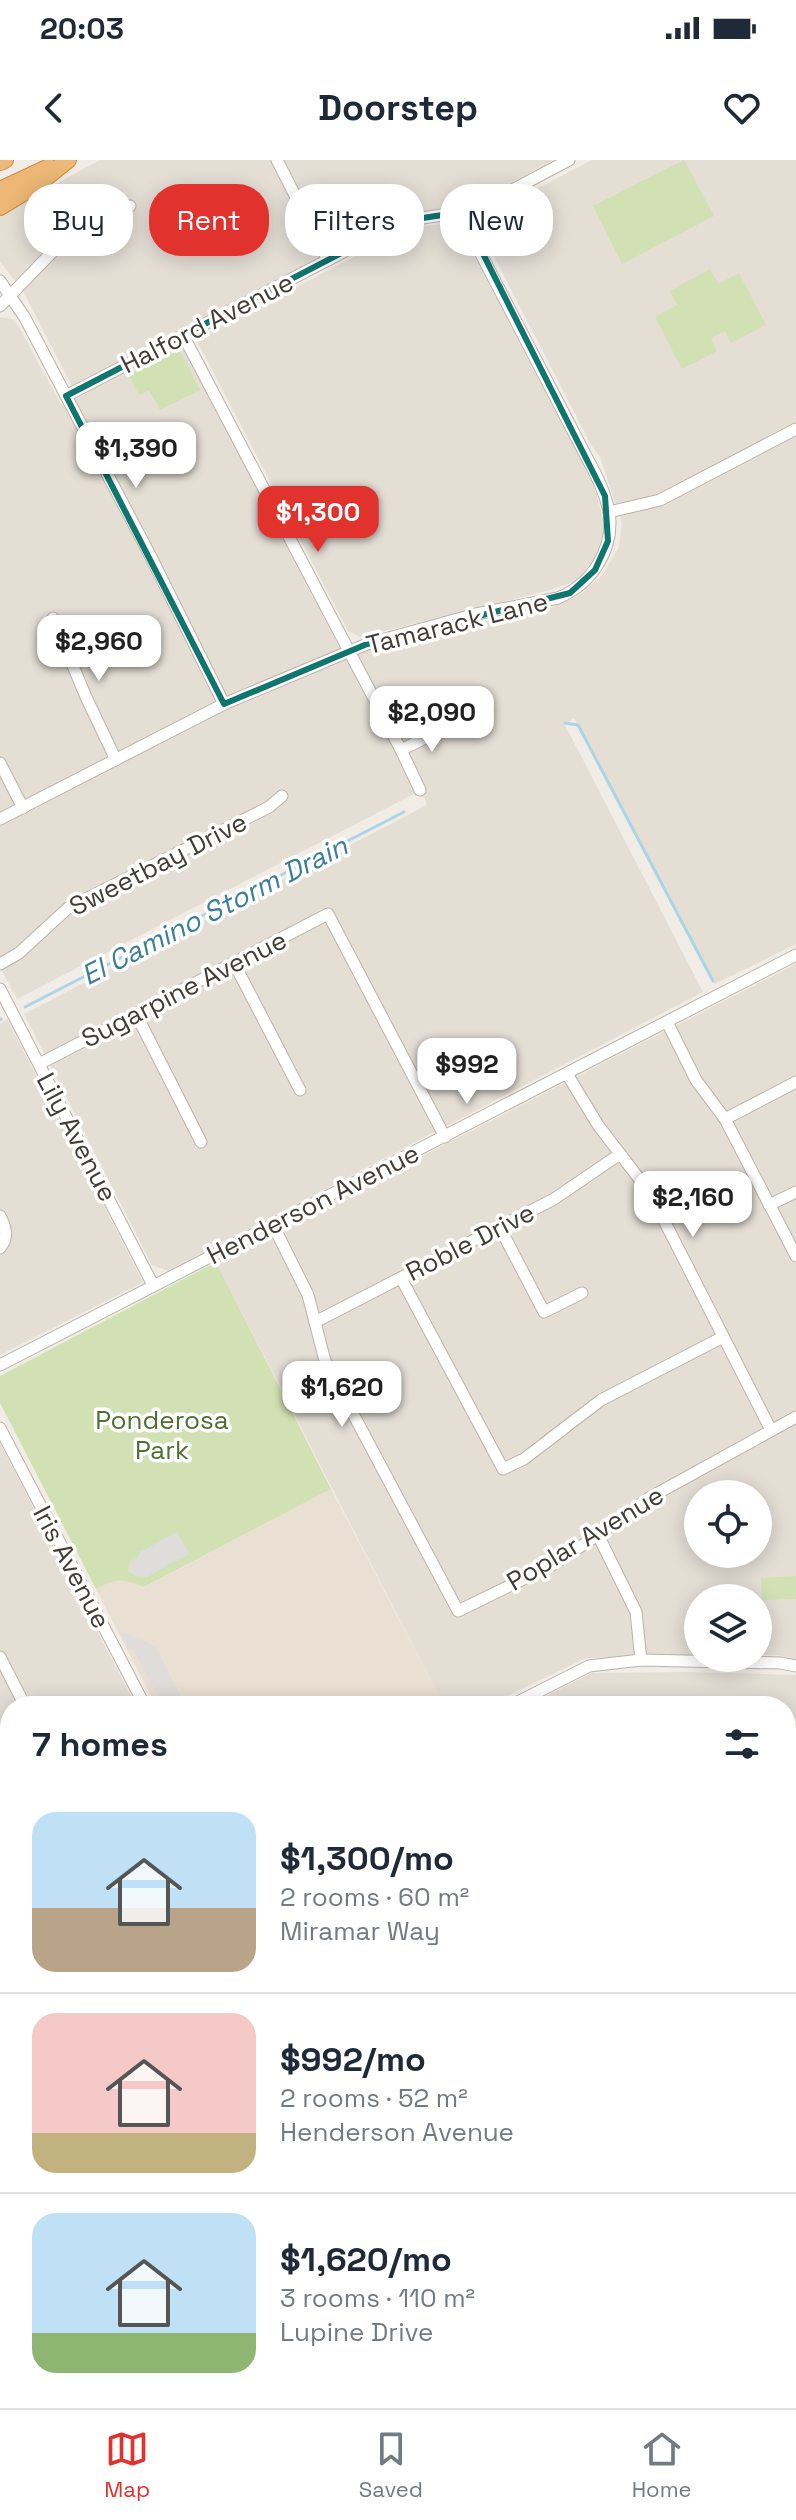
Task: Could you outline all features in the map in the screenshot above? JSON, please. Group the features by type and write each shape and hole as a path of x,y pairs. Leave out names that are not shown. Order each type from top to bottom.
{"highway":[{"path":"0,190 66,160"},
{"path":"0,207 38,184 66,160"}],"street":[{"path":"277,160 328,260"},
{"name":"Halford Avenue","path":"524,184 569,160"},
{"name":"Halford Avenue","path":"66,396 403,221 440,215"},
{"path":"0,306 48,256"},
{"name":"Tamarack Lane","path":"0,819 224,704 349,651 476,614 558,598 570,593 595,570 608,541 609,512 605,496 482,256"},
{"path":"0,281 66,396 224,704"},
{"path":"183,335 420,790"},
{"path":"609,512 660,500 796,429"},
{"path":"53,618 116,760"},
{"path":"401,750 447,727"},
{"path":"0,763 23,808"},
{"name":"Sweetbay Drive","path":"0,964 19,953 68,908 269,807 282,796"},
{"name":"Sugarpine Avenue","path":"39,1064 328,914 445,1137"},
{"name":"Henderson Avenue","path":"0,1365 796,955"},
{"path":"234,963 300,1090"},
{"name":"Lily Avenue","path":"0,989 153,1285"},
{"path":"136,1014 201,1142"},
{"path":"667,1022 696,1080 725,1119 796,1256"},
{"path":"567,1074 598,1125 650,1193 771,1430"},
{"path":"725,1119 796,1082"},
{"name":"Roble Drive","path":"315,1322 554,1199 620,1154"},
{"path":"769,1205 796,1192"},
{"path":"0,1216 6,1232 0,1248"},
{"path":"273,1225 308,1295 315,1322"},
{"path":"499,1226 544,1312 582,1293"},
{"path":"401,1278 503,1469 524,1459 601,1400 723,1337"},
{"name":"Poplar Avenue","path":"315,1322 325,1361 458,1611 552,1565 649,1498 796,1417"},
{"name":"Iris Avenue","path":"0,1428 140,1696"},
{"path":"598,1535 636,1612 641,1660"},
{"path":"0,1657 20,1696"},
{"path":"530,1696 589,1666 641,1660 781,1663 796,1666"}],"highlighted area":[{"path":"462,212 605,496 608,541 595,570 570,593 367,644 224,704 66,396 403,221"}],"shaded area":[{"path":"100,160 558,160 511,184 440,184 440,210 424,212 424,184 285,184 285,256 321,256 72,386 23,291 0,262 0,214 24,201 24,256 133,256 133,184 56,184"},
{"path":"592,160 796,160 796,944 715,984 574,718 565,725 703,992 168,1271 152,1265 24,1014 427,805 424,797 412,795 17,999 0,967 0,317 15,320 62,406 174,346 184,349 340,649 547,610 578,596 603,574 619,547 622,523 600,457 494,256 553,256 553,184 546,184"},
{"path":"440,225 440,256 474,256 584,466 597,494 605,529 596,560 576,581 360,637 348,631 196,339 356,256 424,256 424,226"},
{"path":"796,964 796,1659 772,1655 772,1584 684,1584 684,1656 586,1658 507,1696 439,1696 216,1262"},
{"path":"7,1019 143,1282 0,1355 0,1024"},
{"path":"0,1443 131,1696 0,1696"},
{"path":"331,1489 439,1696 151,1696 96,1589 123,1579 145,1587"},
{"path":"177,1532 189,1554 147,1577 136,1576 128,1570 130,1561 138,1558 140,1552"},
{"path":"121,1633 155,1646 181,1696 158,1696 134,1650 128,1649"},
{"path":"591,1673 796,1675 796,1696 546,1696"}],"green space":[{"path":"684,160 714,216 622,264 593,206"},
{"path":"710,269 718,284 739,273 766,325 731,343 725,331 711,338 717,351 682,369 655,317 677,305 670,291"},
{"path":"179,348 200,390 160,410 149,390 139,395 128,374"},
{"name":"Ponderosa Park","path":"216,1262 331,1489 144,1587 119,1580 96,1589 0,1403 0,1376"},
{"path":"796,1576 796,1599 772,1600 772,1584 761,1584 761,1578"}],"waterway":[{"name":"El Camino Storm Drain","path":"565,723 578,725 713,981"},
{"name":"El Camino Storm Drain","path":"25,1007 404,812"}]}
